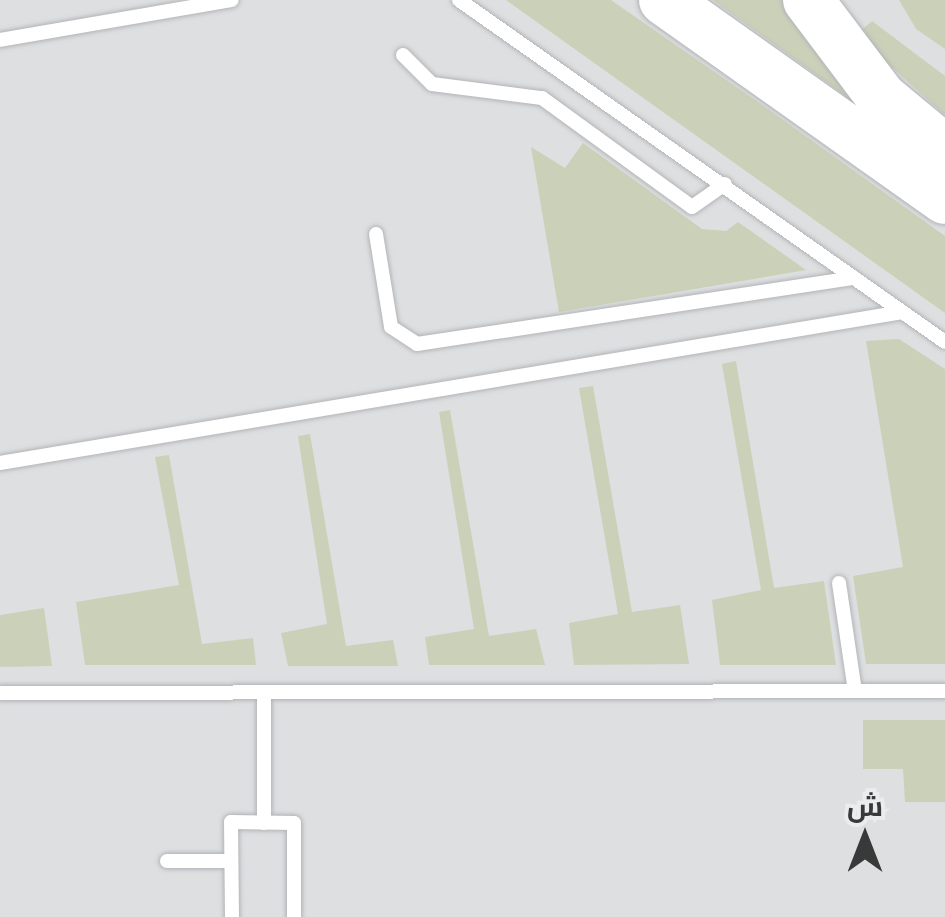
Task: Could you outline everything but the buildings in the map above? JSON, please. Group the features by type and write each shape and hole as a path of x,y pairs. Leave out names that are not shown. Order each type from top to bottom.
{"highway":[{"path":"664,0 945,198"},
{"path":"808,0 880,97 945,150"}],"lane":[{"path":"0,40 232,0"},
{"path":"459,0 945,342"},
{"path":"403,55 432,84 542,98 692,207 725,184"},
{"path":"376,234 391,327 417,344 854,278"},
{"path":"0,464 902,312"},
{"path":"839,583 855,691"},
{"path":"0,693 945,691"},
{"path":"264,692 264,823"},
{"path":"232,917 231,822 294,823 294,917"},
{"path":"167,860 231,861"}],"green space":[{"path":"506,0 611,0 765,107 945,236 945,313"},
{"path":"713,0 785,0 792,21 834,69 847,97"},
{"path":"899,0 945,0 945,49 916,29"},
{"path":"872,21 945,76 945,115 856,35"},
{"path":"583,143 702,229 726,231 738,222 806,270 559,312 531,147 565,168"},
{"path":"899,339 945,369 945,664 866,664 853,576 903,567 866,341"},
{"path":"736,361 774,588 824,581 836,665 720,665 712,600 761,590 722,364"},
{"path":"593,386 632,612 680,605 689,664 574,665 569,623 618,614 579,388"},
{"path":"450,410 489,636 536,629 545,665 429,665 425,637 474,629 439,412"},
{"path":"310,434 346,646 393,640 398,666 288,666 281,633 327,624 298,436"},
{"path":"169,455 202,644 253,638 256,665 85,665 76,602 179,585 155,457"},
{"path":"44,608 52,666 0,667 0,615"},
{"path":"863,720 945,720 945,802 905,802 903,769 863,769"}]}
